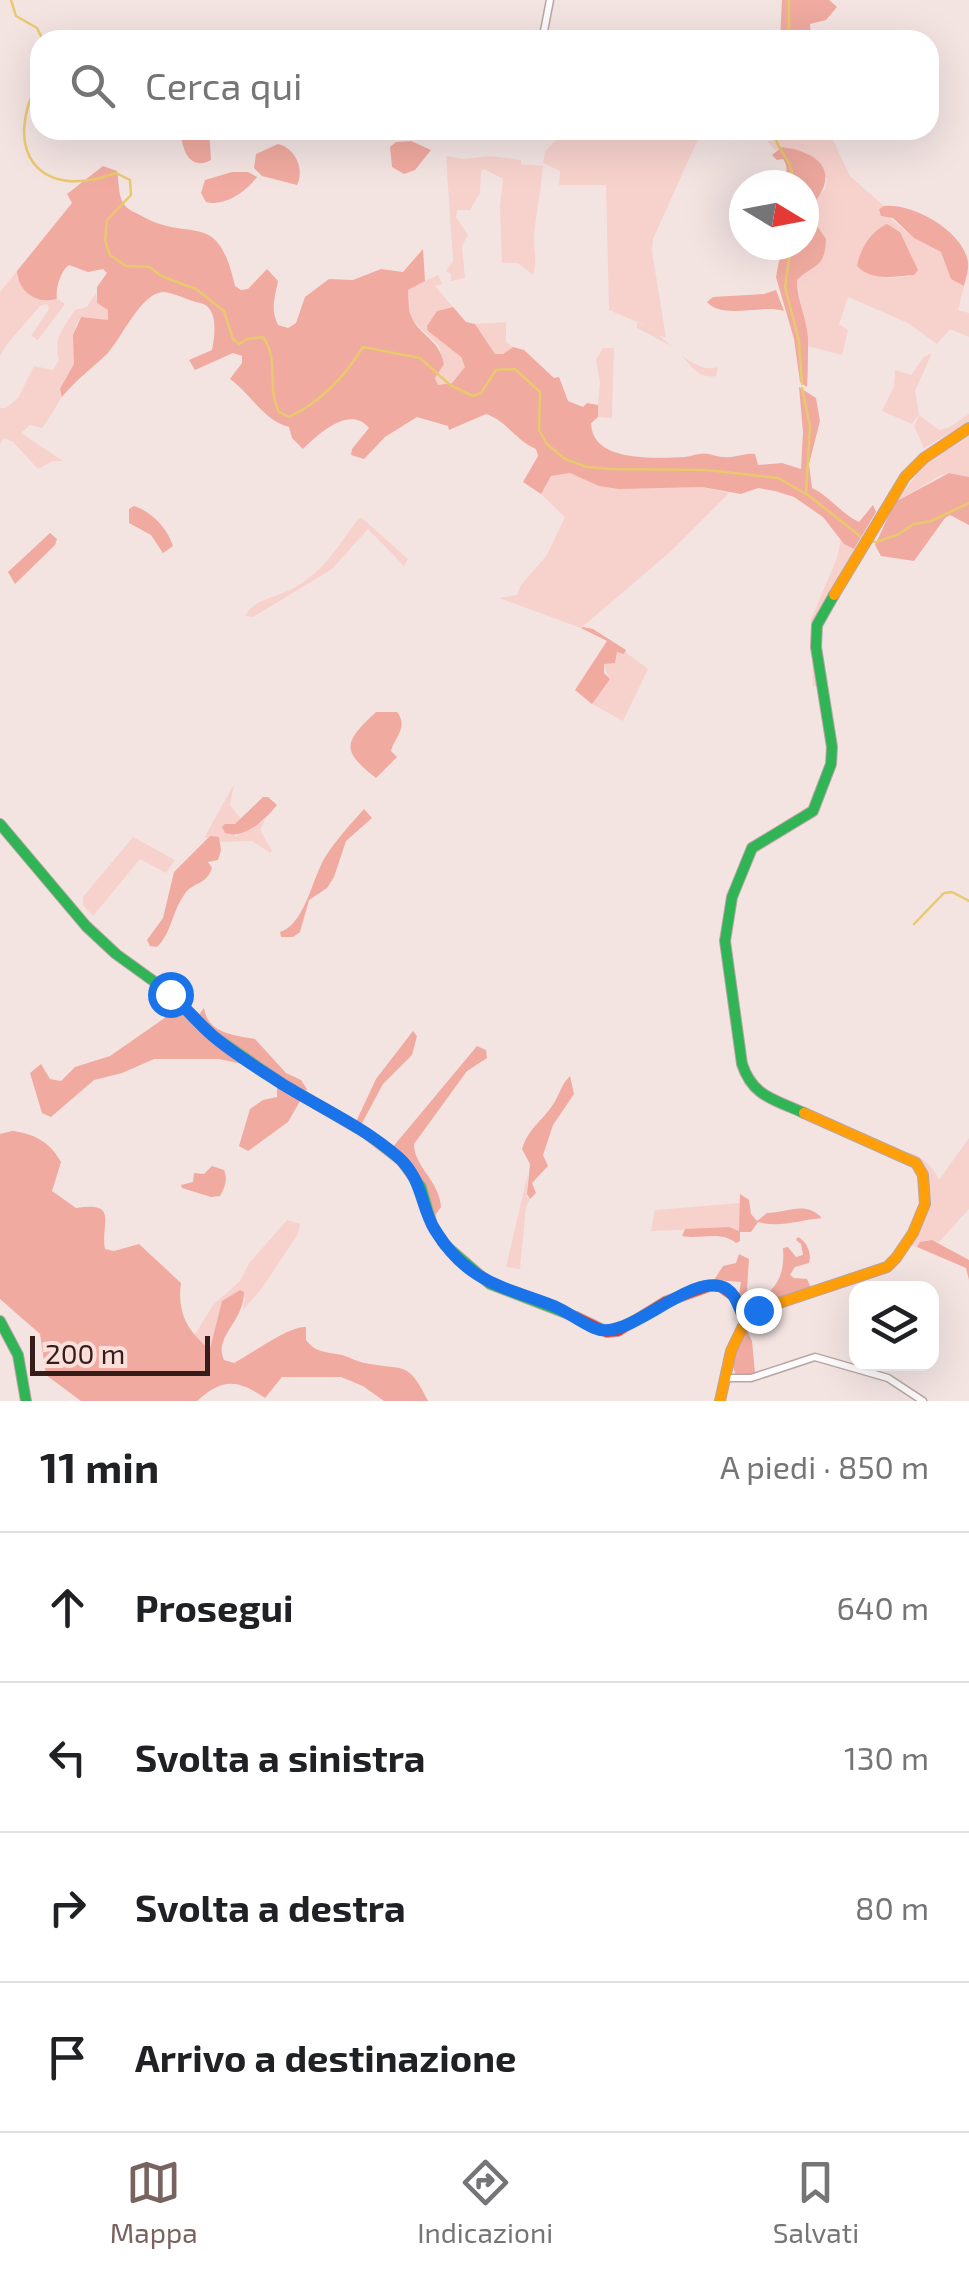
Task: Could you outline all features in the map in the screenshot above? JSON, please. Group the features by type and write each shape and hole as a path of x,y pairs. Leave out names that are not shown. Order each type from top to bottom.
{"street":[{"path":"544,30 550,0"},
{"path":"720,1401 735,1341 746,1320 758,1310 887,1267 910,1240 925,1194 922,1170 916,1164 758,1092 748,1082 724,941 732,896 747,857 764,840 813,811 831,764 832,748 816,647 817,625 875,523 916,466 969,428"},
{"path":"0,824 86,926 180,1002 212,1035 281,1083 366,1133 401,1160 421,1188 432,1226 445,1244 490,1284 557,1307 607,1332 618,1330 664,1302 708,1286 720,1286 735,1296 746,1320"},
{"path":"0,1321 18,1354 26,1401"},
{"path":"726,1378 751,1378 815,1357 888,1378 923,1401"}],"shaded area":[{"path":"782,0 829,0 837,7 826,20 810,24 810,30 780,30"},
{"path":"182,140 210,140 211,160 192,161"},
{"path":"556,140 698,140 653,239 666,338 658,335 673,348 637,328 637,323 646,326 609,310 606,185 559,185 560,171 543,163 545,152"},
{"path":"833,140 850,176 884,206 879,209 914,238 941,252 952,276 964,286 958,310 969,313 969,337 950,329 937,344 908,323 848,297 839,324 848,330 842,355 807,346 797,280 824,256 826,239 819,228 819,196 827,178 802,154 787,147 775,150 767,141","holes":["898,228 918,270 909,276 888,278"]},
{"path":"411,141 431,150 415,170 404,174 392,167 390,147 396,142"},
{"path":"278,144 297,160 297,185 262,176 254,168 256,154"},
{"path":"782,147 816,159 825,174 819,195 819,170 786,170 783,159 772,155"},
{"path":"446,156 491,156 543,166 533,275 518,263 502,263 503,179 484,169 480,193 470,210 457,210 456,217 468,235 462,246 465,278 451,281 451,274 446,271 453,261"},
{"path":"103,166 117,171 121,198 130,210 158,223 211,236 220,245 235,286 241,290 248,289 267,269 278,281 274,313 278,325 288,328 296,323 305,297 329,279 353,280 381,269 403,272 423,249 425,281 408,290 409,307 415,323 441,355 444,364 435,378 438,385 452,383 465,367 461,357 428,331 427,326 437,311 453,307 466,322 475,324 495,354 513,347 524,350 554,378 559,377 568,401 583,407 587,403 598,405 598,417 591,423 594,436 613,452 658,458 703,453 725,457 755,454 758,465 782,463 801,469 799,387 816,398 820,421 809,464 812,488 859,522 873,505 876,512 854,549 844,544 823,517 794,497 758,488 741,494 702,487 619,489 599,486 570,473 551,476 541,494 523,482 538,456 536,449 486,414 449,430 448,426 417,417 385,437 364,459 351,455 369,428 353,419 334,424 303,449 292,438 289,427 264,413 230,379 242,363 242,356 233,353 195,370 189,360 212,350 213,316 206,306 167,292 147,300 107,354 62,397 60,389 74,364 73,335 81,317 108,320 108,310 97,303 97,287 107,273 103,269 88,272 69,265 59,280 57,299 43,300 25,291 17,271 72,203 67,194"},
{"path":"248,172 257,177 234,197 206,202 201,193 205,180"},
{"path":"884,206 922,214 957,240 968,262 964,286 951,279 941,252 914,238 893,218 881,216 879,209"},
{"path":"887,224 900,232 918,270 914,275 877,276 857,266 867,241"},
{"path":"819,228 826,239 824,256 797,280 808,338 807,387 800,382 794,339 776,277 779,260 819,260"},
{"path":"17,271 17,277 34,296 58,299 65,304 38,340 31,336 49,309 47,304 40,306 0,356 0,292"},
{"path":"438,275 442,284 435,286 453,307 437,311 427,326 458,355 465,367 447,385 438,385 435,378 443,364 439,346 411,319 408,289"},
{"path":"776,290 784,311 723,310 707,302 713,297"},
{"path":"96,293 97,303 108,310 108,321 81,317 74,334 74,363 61,397 42,428 30,425 21,433 63,461 53,461 38,469 13,442 4,438 0,444 0,408 18,398 34,366 53,370 59,360 58,339 63,328 75,310 87,307"},
{"path":"506,322 506,342 513,347 495,354 475,324"},
{"path":"603,348 614,348 612,418 597,414 600,383 596,360"},
{"path":"932,353 915,391 919,414 912,424 882,411 894,386 895,370 911,375 924,357"},
{"path":"680,354 701,367 718,367 716,376 697,372"},
{"path":"969,414 969,422 924,448 914,426 919,415 939,430"},
{"path":"969,432 969,477 941,475 895,502 929,459"},
{"path":"570,473 613,488 702,487 729,493 670,552 581,628 499,598 517,595 547,555 565,517 541,494 551,476"},
{"path":"949,473 969,477 969,525 950,515 914,561 881,556 875,545 895,502"},
{"path":"134,506 158,522 173,546 163,553 151,535 129,523 129,509"},
{"path":"362,518 408,559 404,566 368,529 332,569 253,617 245,616 259,602 292,589 313,575"},
{"path":"50,533 57,539 55,545 15,584 8,572"},
{"path":"841,539 854,549 815,622 817,687 813,685 811,619"},
{"path":"583,627 626,650 624,654 617,652 615,663 604,664 604,673 610,679 592,704 575,690 607,641"},
{"path":"617,651 625,652 648,669 623,721 592,704 609,679 603,663 615,663"},
{"path":"376,712 397,712 402,723 391,751 397,757 376,778 356,760 350,746 357,731"},
{"path":"234,784 230,805 241,819 235,824 235,837 265,820 260,830 270,853 252,841 204,838"},
{"path":"263,797 277,805 266,817 247,831 225,833 225,824 235,824"},
{"path":"364,809 372,818 346,841 334,877 327,888 309,900 300,932 293,937 281,937 280,932 301,911 328,852"},
{"path":"210,836 219,837 218,860 208,862 212,868 209,874 180,901 162,941 157,947 150,946 147,940 163,918 174,872"},
{"path":"133,837 175,860 166,873 140,859 93,916 83,905 83,897"},
{"path":"168,995 252,1066 219,1059 154,1059 94,1080 51,1117 42,1113 30,1073 41,1064 50,1079 61,1081 75,1067 110,1056 169,1015 172,1007"},
{"path":"204,1008 216,1028 255,1039 286,1073 301,1080 307,1089 288,1122 248,1151 239,1146 250,1109 277,1097 277,1081 216,1036 198,1016"},
{"path":"413,1031 417,1036 412,1055 383,1084 360,1127 355,1124 376,1079"},
{"path":"477,1046 486,1050 487,1058 467,1071 414,1144 418,1160 439,1197 441,1207 434,1217 424,1187 392,1148"},
{"path":"570,1076 574,1094 553,1125 543,1155 548,1166 532,1183 536,1193 530,1199 530,1164 522,1149"},
{"path":"12,1131 41,1140 57,1155 61,1162 52,1191 76,1208 103,1211 105,1249 114,1251 139,1244 181,1283 185,1320 210,1349 222,1301 240,1290 244,1292 243,1303 222,1344 224,1360 234,1363 280,1336 306,1327 306,1340 318,1350 403,1369 415,1378 428,1401 384,1401 341,1377 282,1377 265,1398 246,1387 230,1384 215,1388 197,1401 81,1401 46,1375 40,1334 0,1299 0,1134"},
{"path":"969,1138 969,1209 939,1242 927,1240 917,1247 911,1245 927,1175 889,1150 895,1146 898,1152 917,1155 939,1180"},
{"path":"212,1166 224,1170 220,1196 182,1188 181,1185 193,1182 194,1173 204,1174"},
{"path":"528,1173 530,1199 520,1269 506,1267"},
{"path":"740,1194 749,1200 751,1214 757,1221 767,1213 796,1209 809,1210 822,1218 782,1224 758,1222 751,1232 740,1232 740,1241 736,1243 717,1236 682,1236 685,1229 729,1227 739,1231"},
{"path":"740,1203 740,1232 724,1228 651,1231 655,1210"},
{"path":"287,1220 300,1224 298,1234 243,1310 245,1298 240,1290 222,1301 211,1349 194,1336 213,1305 240,1281 250,1262"},
{"path":"798,1237 806,1245 810,1259 809,1263 795,1267 790,1275 807,1279 812,1290 753,1310 752,1303 778,1281 783,1248 788,1247 796,1257 803,1255"},
{"path":"932,1240 969,1260 969,1280 966,1268 917,1247 920,1242"},
{"path":"739,1254 749,1259 746,1304 739,1294 741,1282 714,1280 723,1266 736,1263"},
{"path":"747,1330 755,1373 738,1377 733,1359"}],"waterway":[{"path":"11,0 16,16 38,30"},
{"path":"789,0 789,30"},
{"path":"30,102 24,128 26,148 34,164 48,175 66,181 116,173 130,180 131,195 107,220 105,241 110,255 126,266 150,267 161,276 196,289 224,311 233,339 239,344 263,337 271,355 273,393 279,412 289,417 312,404 340,378 363,347 420,358 450,385 473,396 481,393 496,370 515,369 540,392 539,430 547,444 565,459 587,467 707,470 778,478 808,495 860,536"},
{"path":"777,140 791,170"},
{"path":"789,260 785,287 799,341 802,384"},
{"path":"802,388 810,426 806,494"},
{"path":"867,541 897,535 914,524 931,521 969,503"},
{"path":"914,924 944,893 952,892 969,901"}],"traffic: fast":[{"path":"804,1113 766,1096 747,1075 742,1064 725,941 732,897 752,848 813,811 831,764 832,747 816,647 817,625 834,595"},
{"path":"0,824 86,926 116,954 170,993 212,1035 281,1083 366,1133 401,1160 421,1187 432,1225 445,1245 490,1284 576,1317"},
{"path":"0,1321 18,1355 26,1401"}],"traffic: slow":[{"path":"834,595 905,477 924,458 969,428"},
{"path":"720,1401 731,1351 742,1328 758,1310 887,1267 913,1233 925,1204 923,1175 916,1163 804,1113"}],"traffic: jam":[{"path":"576,1317 607,1332 618,1331 665,1302 709,1286 720,1286 735,1297 746,1321"}],"route":[{"path":"170,994 212,1035 281,1083 366,1133 401,1160 421,1188 432,1226 445,1244 490,1284 557,1307 607,1332 618,1330 664,1302 708,1286 730,1290 746,1320 758,1310"}]}
